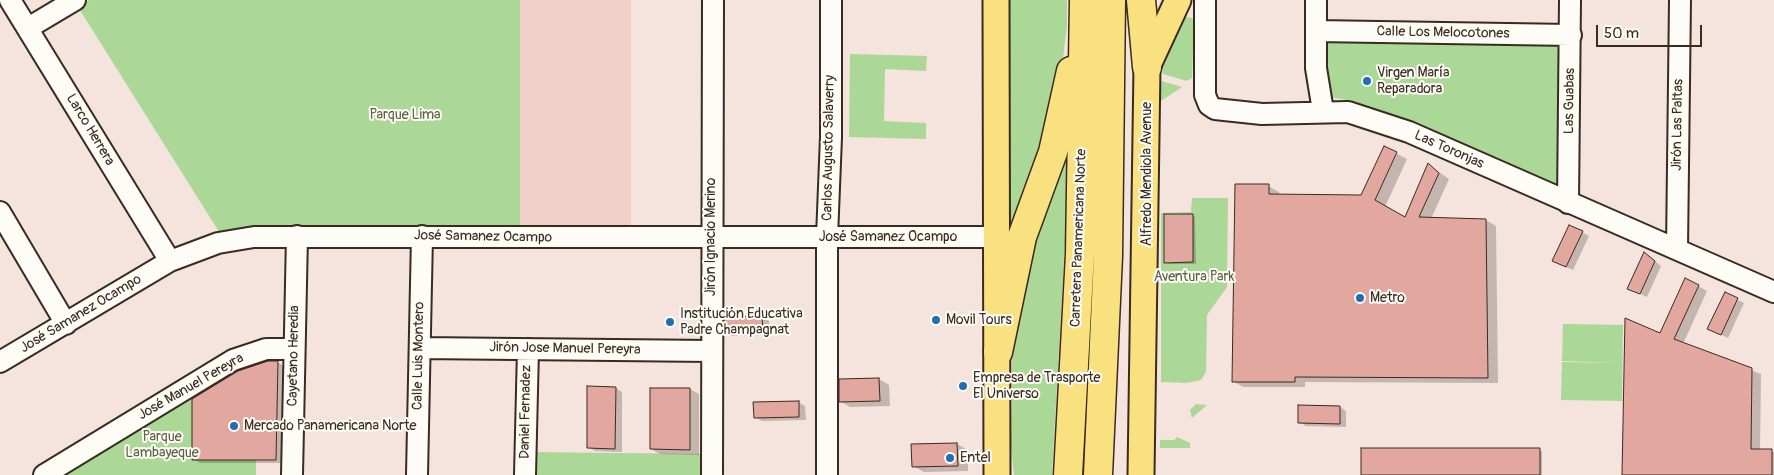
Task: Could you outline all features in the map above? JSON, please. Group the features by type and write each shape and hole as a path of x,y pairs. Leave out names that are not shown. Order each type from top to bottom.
{"highway":[{"path":"998,352 1022,237 1053,152 1062,116 1071,73 1080,0"},
{"name":"Carretera Panamericana Norte","path":"1068,475 1080,254 1084,0"},
{"name":"Carretera Panamericana Norte","path":"1098,475 1108,256 1111,0"},
{"path":"1141,0 1147,67"}],"main road":[{"path":"996,0 998,475"},
{"name":"Alfredo Mendiola Avenue","path":"1142,475 1147,67 1178,0"}],"street":[{"name":"Larco Herrera","path":"10,0 170,261"},
{"path":"28,28 75,0"},
{"name":"Jirón Ignacio Merino","path":"712,0 712,475"},
{"name":"Carlos Augusto Salaverry","path":"827,475 827,237 831,0"},
{"name":"Las Toronjas","path":"1204,0 1205,95 1209,105 1215,109 1262,114 1323,111 1348,112 1409,132 1774,292"},
{"path":"1316,0 1316,68 1323,111"},
{"name":"Las Guabas","path":"1568,203 1570,0"},
{"name":"Jirón Las Paltas","path":"1676,250 1680,0"},
{"name":"Calle Los Melocotones","path":"1316,31 1571,35"},
{"path":"2,219 66,324"},
{"name":"Cayetano Heredia","path":"292,475 293,349 297,236"},
{"name":"Calle Luis Montero","path":"417,475 422,236"},
{"name":"José Samanez Ocampo","path":"0,362 170,261 218,243 254,237 997,237"},
{"name":"Jirón Jose Manuel Pereyra","path":"420,348 711,351"},
{"name":"José Manuel Pereyra","path":"44,475 233,360 266,349 293,349"},
{"name":"Daniel Fernadez","path":"525,475 528,349"},
{"path":"985,475 991,402 998,352"}],"shaded area":[{"path":"520,0 631,0 631,230 520,230"}],"green space":[{"name":"Parque Lima","path":"89,0 520,0 520,230 221,235 78,7"},
{"path":"1005,0 1067,0 1067,25 1057,109 1005,295"},
{"path":"1185,17 1192,18 1194,22 1192,78 1187,81 1163,74 1161,62"},
{"path":"1323,36 1565,40 1564,195 1347,100 1324,96"},
{"path":"850,54 927,56 926,71 885,69 884,121 926,123 926,139 849,137"},
{"path":"1161,81 1182,87 1161,101"},
{"path":"1066,146 1068,188 1052,475 1014,475 1011,446 1013,297"},
{"name":"Aventura Park","path":"1192,198 1228,198 1227,287 1207,315 1206,372 1201,380 1187,383 1161,382 1161,213 1191,212"},
{"path":"1563,324 1623,325 1622,401 1561,400 1562,362 1617,363 1562,361"},
{"name":"Parque Lambayeque","path":"192,392 192,460 256,460 256,475 44,475"},
{"path":"1196,404 1207,405 1192,418 1190,410"},
{"path":"1177,437 1190,443 1190,448 1160,448 1160,440 1174,440"},
{"path":"526,452 712,454 712,475 525,475"}],"building":[{"name":"Metro","path":"1384,146 1397,152 1375,200 1405,217 1428,163 1439,173 1419,217 1486,219 1488,378 1295,377 1295,382 1232,382 1235,184 1269,184 1269,194 1361,195"},
{"path":"1164,214 1193,214 1193,262 1164,263"},
{"path":"1569,225 1583,231 1566,267 1552,261"},
{"path":"1644,252 1655,261 1640,294 1627,289"},
{"path":"1685,278 1699,285 1674,339 1752,368 1751,449 1772,449 1772,475 1622,475 1625,318 1660,333"},
{"path":"1725,292 1738,298 1721,335 1707,329"},
{"path":"762,316 763,332 724,333 724,317"},
{"name":"Mercado Panamericana Norte","path":"268,361 278,361 276,460 192,460 192,399 238,371"},
{"path":"879,378 880,401 839,402 839,379"},
{"path":"587,386 616,387 615,449 587,448"},
{"path":"650,388 690,388 690,450 650,449"},
{"path":"799,401 799,417 754,418 753,402"},
{"path":"1298,405 1340,406 1340,424 1298,423"},
{"path":"957,443 958,466 912,467 911,444"},
{"path":"1361,448 1540,448 1540,475 1361,475"}],"place":[{"name":"Virgen María Reparadora","path":"1367,81"},
{"name":"Metro","path":"1360,298"},
{"name":"Movil Tours","path":"936,320"},
{"name":"Institución Educativa Padre Champagnat","path":"670,322"},
{"name":"Empresa de Trasporte El Universo","path":"963,386"},
{"name":"Mercado Panamericana Norte","path":"234,426"},
{"name":"Entel","path":"950,458"}]}
